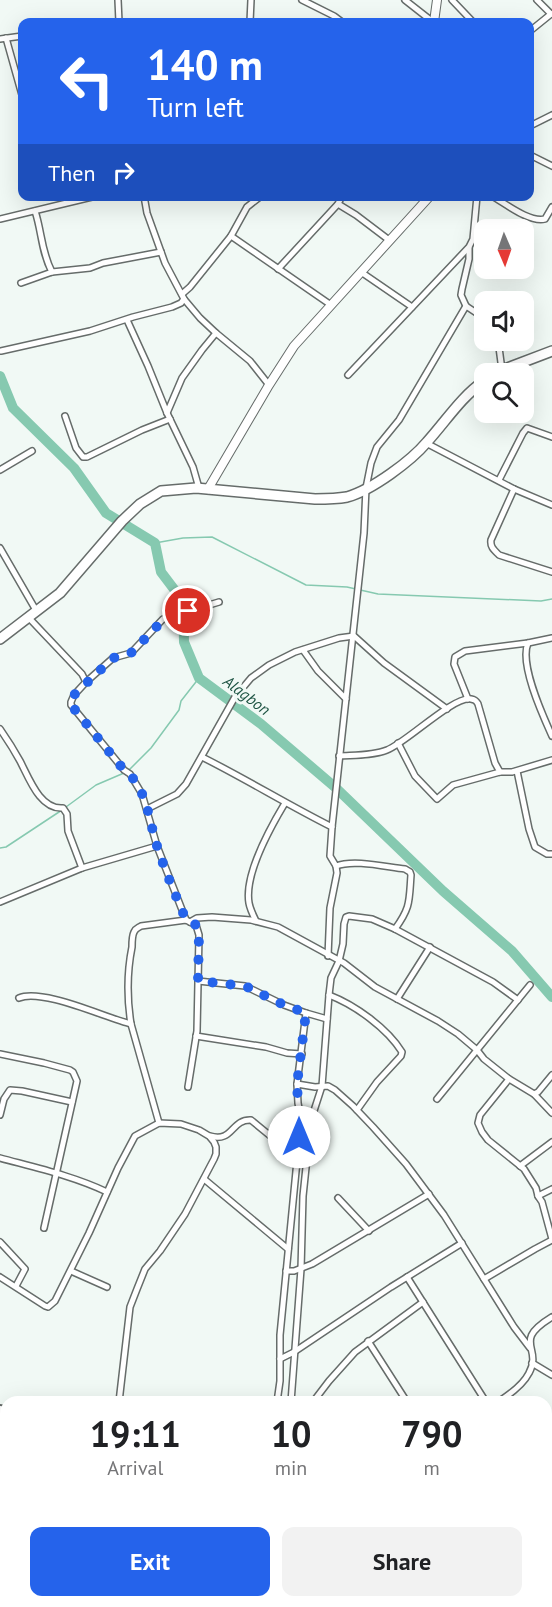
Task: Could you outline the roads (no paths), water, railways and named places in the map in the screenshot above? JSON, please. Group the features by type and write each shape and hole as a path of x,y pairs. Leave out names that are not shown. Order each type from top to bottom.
{"main road":[{"path":"522,363 552,351"},
{"path":"0,639 60,593 122,521 140,504 161,491 204,488 315,499 348,496 366,488 407,461 474,389"}],"street":[{"path":"118,0 119,18"},
{"path":"250,18 251,0"},
{"path":"302,0 337,18"},
{"path":"405,0 428,18"},
{"path":"434,18 437,0"},
{"path":"452,0 469,18"},
{"path":"534,28 551,14 537,0"},
{"path":"18,37 3,39 18,83"},
{"path":"534,124 552,115"},
{"path":"534,157 552,166"},
{"path":"0,219 76,201"},
{"path":"145,201 165,263 183,296 200,318 250,361 269,385"},
{"path":"1,351 90,331 181,303 183,296 231,236 247,207 255,201"},
{"path":"278,269 340,201"},
{"path":"204,488 294,346 425,201"},
{"path":"348,375 469,247 473,239 477,201"},
{"path":"501,201 532,219 543,220 550,217 552,207"},
{"path":"338,204 389,240"},
{"path":"35,211 39,221 43,251 52,272"},
{"path":"231,236 331,304"},
{"path":"469,247 470,260 461,295 466,306 474,311"},
{"path":"21,283 52,272 90,268 121,259 161,252"},
{"path":"361,272 412,307"},
{"path":"328,956 330,908 337,873 330,856 332,827 354,636 366,488 377,447 399,420 466,306"},
{"path":"127,320 168,416 204,488"},
{"path":"65,416 76,448 83,457 87,457 168,416 182,378 216,333"},
{"path":"499,480 527,428 552,437"},
{"path":"426,443 514,489 552,505"},
{"path":"0,470 32,451"},
{"path":"514,489 490,543 499,555 552,572"},
{"path":"0,548 2,558 33,615 86,682"},
{"path":"188,1087 196,1036 199,935 196,925 188,921 157,846 147,809 130,774 124,770 71,705 71,702 86,682 113,658 131,653 164,619 219,602"},
{"path":"147,809 177,794 186,784 235,697 251,678 269,665 339,638 354,636 384,663 447,709"},
{"path":"468,699 454,664 455,657 465,651 528,644 552,638"},
{"path":"528,644 526,650 530,681 552,736"},
{"path":"303,650 318,671 346,699"},
{"path":"339,756 386,751 447,709 468,699 475,700 478,704 495,763 500,772"},
{"path":"0,730 35,790 48,803 54,807 63,808 67,814 68,831 82,868"},
{"path":"398,743 415,776 437,799 453,785 500,772 517,771 552,760"},
{"path":"202,757 332,827"},
{"path":"517,771 535,847 547,854 552,854"},
{"path":"256,921 249,905 253,868 285,803"},
{"path":"0,902 82,868 157,846"},
{"path":"336,866 352,864 410,872 409,906 395,929"},
{"path":"292,1396 301,1269 303,1196 311,1120 322,1086 331,978 339,960 347,916 372,919 395,929 493,982 518,1000"},
{"path":"159,1123 129,1010 128,987 134,932 141,926 212,917 256,921 278,927 339,960 375,987 458,1034 484,1059 534,1095 552,1113"},
{"path":"328,943 343,944"},
{"path":"397,999 430,947"},
{"path":"198,981 245,986 284,1005 327,1019"},
{"path":"437,1099 530,985"},
{"path":"19,998 31,995 45,998 131,1024"},
{"path":"328,995 364,1013 379,1026 402,1053 357,1110"},
{"path":"277,1396 280,1335 301,1120 297,1084 306,1013"},
{"path":"196,1036 302,1054"},
{"path":"0,1054 73,1071 77,1081 44,1228"},
{"path":"534,1095 552,1075"},
{"path":"484,1279 552,1240 542,1202 524,1169 488,1140 478,1123 480,1115 509,1079"},
{"path":"297,1084 322,1086 335,1090 357,1110 406,1164 429,1194 514,1327 530,1348"},
{"path":"0,1115 10,1090 72,1102"},
{"path":"209,1136 219,1138 230,1132 241,1121 251,1120 297,1155"},
{"path":"301,1120 311,1120"},
{"path":"0,1277 48,1307 55,1301 135,1136 159,1123 181,1124 209,1136 214,1142 216,1154 185,1214 145,1269 136,1289 130,1307 120,1396"},
{"path":"520,1166 552,1142"},
{"path":"0,1158 57,1172 87,1182 107,1192"},
{"path":"204,1179 288,1249"},
{"path":"538,1196 552,1189"},
{"path":"286,1271 301,1269 429,1194"},
{"path":"338,1198 369,1231"},
{"path":"0,1242 24,1266 25,1269 16,1286"},
{"path":"280,1359 462,1243"},
{"path":"70,1270 107,1287"},
{"path":"406,1277 482,1396"},
{"path":"318,1396 349,1359 368,1341 423,1302"},
{"path":"507,1396 530,1373 533,1331 552,1317"},
{"path":"368,1341 402,1396"},
{"path":"532,1363 552,1375"}],"waterway":[{"name":"Alagbon","path":"0,376 13,408 74,468 106,513 155,543 161,572 183,601 184,642 199,678 261,724 336,788 443,891 512,951 552,997"},
{"path":"155,543 183,538 212,537 306,585 347,587 378,594 541,601 552,599"},
{"path":"129,770 151,748 179,710 181,701 199,678"},
{"path":"66,807 96,785 124,773"},
{"path":"0,848 6,847 62,810"}]}
